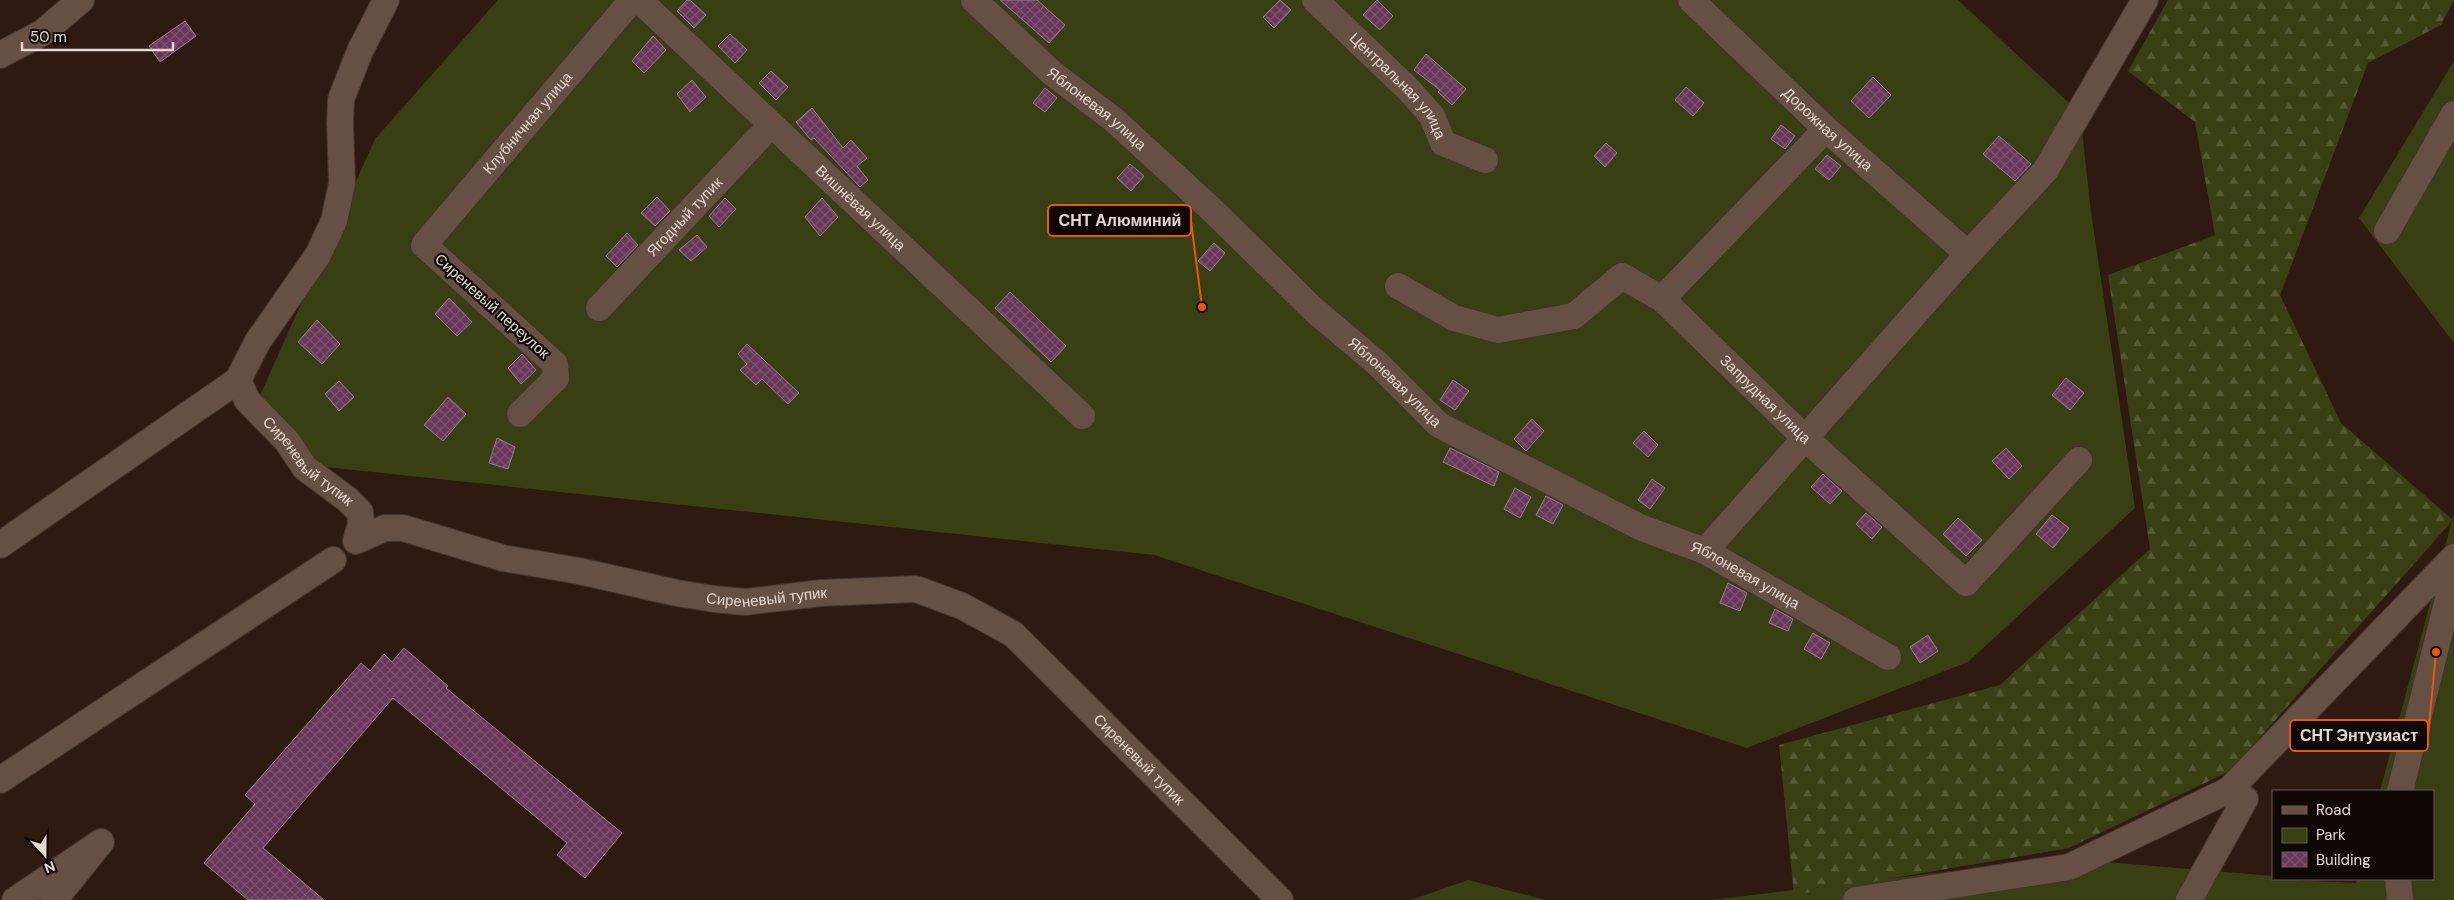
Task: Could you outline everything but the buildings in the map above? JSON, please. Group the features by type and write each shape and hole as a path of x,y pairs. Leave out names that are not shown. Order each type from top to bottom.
{"street":[{"path":"0,55 42,33 81,0"},
{"path":"0,545 238,380 258,341 318,255 334,221 342,182 341,99 360,51 386,0"},
{"name":"Клубничная улица","path":"424,246 632,0"},
{"name":"Вишнёвая улица","path":"640,0 1082,416"},
{"name":"Яблоневая улица","path":"974,0 1052,73 1122,126 1209,207 1314,310 1378,364 1439,425 1642,528 1705,550 1888,657"},
{"name":"Центральная улица","path":"1315,0 1409,90 1432,116 1443,143 1485,160"},
{"name":"Дорожная улица","path":"1691,0 1826,129 1968,254"},
{"path":"1705,550 1968,254 2045,171 2141,2"},
{"path":"2388,231 2454,114"},
{"name":"Ягодный тупик","path":"599,308 771,125"},
{"path":"1662,299 1826,129"},
{"name":"Сиреневый переулок","path":"424,246 555,364 556,378 520,414"},
{"name":"Запрудная улица","path":"1398,286 1454,318 1498,330 1574,316 1622,276 1662,299 1805,438 1966,583 2079,460"},
{"name":"Сиреневый тупик","path":"238,380 247,400 287,441 305,468 347,499 360,512 361,524 356,541 385,528 402,528 503,558 579,570 677,593 714,599 744,602 821,593 916,589 962,606 1013,634 1280,900"},
{"path":"1856,900 2069,867 2229,790 2454,557"},
{"path":"0,780 332,560"},
{"path":"2400,790 2454,576"},
{"path":"2189,900 2244,799 2229,790"},
{"path":"15,900 102,842 54,900"},
{"path":"2398,880 2400,900"}],"green space":[{"path":"498,0 1958,0 2080,113 2091,212 2135,508 1968,662 1747,748 1154,555 316,466 257,402 375,139"},
{"path":"2168,0 2454,0 2441,25 2368,63 2280,295 2341,423 2453,520 2230,771 2069,848 1794,895 1779,745 2000,685 2150,549 2108,275 2215,235 2195,122 2128,71"},
{"path":"2454,61 2454,343 2359,218"},
{"path":"2454,513 2454,900 1711,900 2059,858 2272,876 2272,880 2356,883 2357,880 2434,880 2434,790 2380,790"},
{"path":"1468,880 1546,900 1411,900"}],"place":[{"name":"СНТ Алюминий","path":"1202,307"},
{"name":"СНТ Энтузиаст","path":"2436,652"}]}
